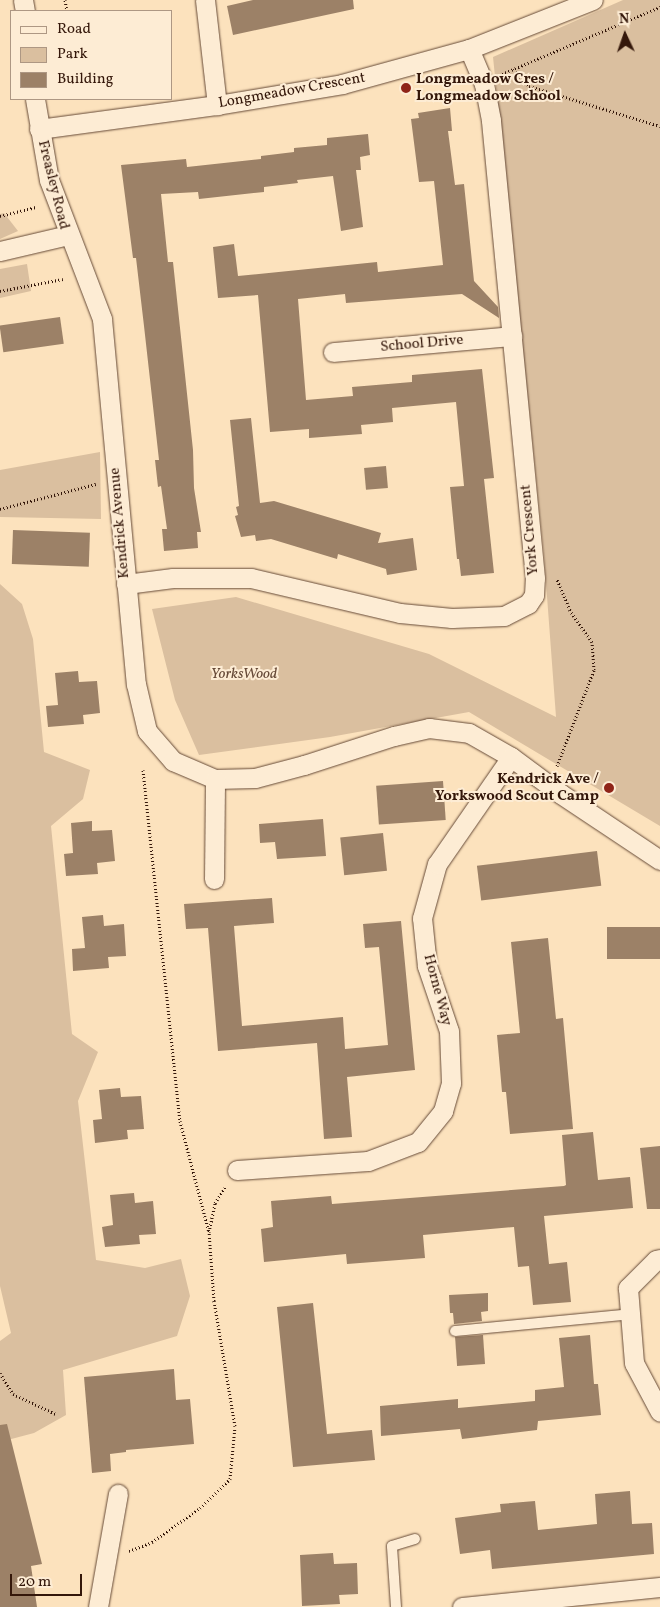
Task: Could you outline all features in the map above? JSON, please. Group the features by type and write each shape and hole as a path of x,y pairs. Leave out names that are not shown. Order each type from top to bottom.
{"street":[{"path":"204,0 216,105"},
{"name":"Longmeadow Crescent","path":"39,129 216,105 342,84 469,49 592,0"},
{"name":"York Crescent","path":"126,584 173,578 252,578 400,613 452,618 504,616 528,604 534,595 535,578 491,120 484,84 469,49"},
{"name":"Freasley Road","path":"0,251 68,235 49,180 35,100"},
{"name":"Kendrick Avenue","path":"68,235 102,318 136,684 147,731 173,761 215,779 255,778 304,765 394,736 429,728 469,733 511,757 660,860"},
{"name":"School Drive","path":"333,352 512,336"},
{"name":"Horne Way","path":"237,1170 368,1161 418,1142 443,1111 451,1083 449,1031 427,966 422,918 437,864 511,757"},
{"path":"214,879 215,779"},
{"path":"660,1259 656,1260 628,1288 634,1363 660,1412"},
{"path":"98,1607 118,1494"},
{"path":"462,1607 660,1587"}],"lane":[{"path":"455,1331 630,1314"},
{"path":"396,1607 392,1546 415,1539"}],"path":[{"path":"484,84 513,69 660,8"},
{"path":"513,69 529,86 660,126"},
{"path":"0,216 57,202"},
{"path":"0,291 85,275"},
{"path":"0,509 116,479"},
{"path":"535,578 557,577 570,610 592,642 594,670 549,785"},
{"path":"108,1559 152,1542 200,1508 230,1479 235,1426 214,1301 209,1232 180,1121 143,770"},
{"path":"209,1232 215,1203 237,1170"},
{"path":"0,1373 14,1394 56,1414"}],"green space":[{"name":"YorksWood","path":"623,0 660,0 660,826 469,712 330,737 199,755 175,700 152,609 236,597 429,654 556,717 544,556 493,57"},
{"path":"4,213 18,231 0,239 0,214"},
{"path":"27,264 31,291 0,298 0,269"},
{"path":"100,452 101,519 0,517 0,470"},
{"path":"0,584 22,604 33,639 44,752 90,770 83,799 51,826 72,1034 98,1052 78,1101 96,1260 145,1268 181,1259 190,1296 177,1336 63,1370 66,1415 34,1433 0,1442 0,1341 11,1333 0,1286"}],"building":[{"path":"253,0 353,0 354,9 233,35 227,6"},
{"path":"450,108 452,131 448,131 455,185 464,184 474,281 498,307 499,318 462,294 346,303 345,294 298,299 306,400 353,396 352,387 412,382 412,375 482,369 494,478 484,479 494,573 461,576 459,559 457,559 450,487 464,486 456,402 392,408 393,422 361,425 362,434 309,438 309,429 270,432 258,295 218,298 213,247 234,244 238,276 377,262 378,272 443,265 434,181 419,182 411,119 419,118 418,113"},
{"path":"368,134 370,155 360,157 361,170 356,170 363,227 341,231 333,176 297,180 298,183 264,187 264,192 199,199 198,192 161,194 168,262 173,262 193,450 194,488 201,532 197,532 198,548 164,551 162,529 167,529 161,486 158,487 155,460 159,460 144,326 136,258 133,258 121,165 186,159 187,167 261,159 261,156 294,152 294,148 327,145 327,138"},
{"path":"60,317 64,344 3,352 0,325"},
{"path":"251,418 260,503 274,501 381,533 378,543 413,538 417,570 387,575 386,569 338,554 337,559 271,539 256,541 255,535 241,537 235,516 238,515 236,507 239,506 230,420"},
{"path":"386,466 388,488 366,490 364,468"},
{"path":"13,530 90,533 89,567 12,564"},
{"path":"78,671 79,682 97,681 100,713 83,715 84,724 48,727 46,706 58,705 55,673"},
{"path":"443,781 446,820 379,825 376,786"},
{"path":"323,819 326,856 277,859 275,842 260,843 259,824"},
{"path":"92,821 92,831 112,830 115,861 97,863 98,874 66,876 64,854 73,853 71,823"},
{"path":"383,833 387,871 344,875 340,837"},
{"path":"597,851 601,886 481,900 477,866"},
{"path":"272,898 274,923 234,926 242,1026 343,1017 345,1049 388,1045 379,947 365,948 363,924 401,921 415,1070 347,1077 352,1137 324,1139 317,1043 218,1051 208,928 186,929 184,904"},
{"path":"103,915 104,926 124,924 126,956 108,957 109,968 73,971 72,949 85,948 82,917"},
{"path":"607,927 660,927 660,959 607,959"},
{"path":"548,938 556,1019 563,1018 573,1129 510,1134 506,1092 502,1092 497,1035 520,1033 511,942"},
{"path":"120,1088 121,1097 141,1096 144,1129 127,1130 128,1139 95,1143 93,1120 102,1119 99,1090"},
{"path":"593,1132 598,1180 630,1177 633,1208 544,1216 549,1264 567,1262 571,1302 533,1305 529,1266 518,1267 514,1227 423,1235 425,1258 347,1264 346,1254 264,1262 261,1229 273,1227 271,1201 331,1196 332,1204 564,1186 566,1185 562,1135"},
{"path":"660,1146 660,1209 647,1209 640,1148"},
{"path":"134,1193 135,1203 153,1201 156,1234 139,1235 140,1244 105,1247 102,1227 113,1225 110,1195"},
{"path":"488,1293 488,1311 481,1312 482,1321 454,1324 453,1313 450,1313 449,1295"},
{"path":"313,1303 327,1434 372,1430 375,1460 293,1467 277,1307"},
{"path":"483,1335 485,1364 457,1366 455,1337"},
{"path":"590,1335 594,1384 598,1384 601,1415 538,1421 537,1430 462,1439 460,1429 381,1436 380,1406 458,1399 458,1408 535,1401 535,1390 564,1387 559,1338"},
{"path":"174,1369 176,1400 190,1399 194,1444 126,1450 126,1452 110,1454 111,1471 92,1473 84,1377"},
{"path":"7,1424 42,1564 31,1566 37,1607 0,1607 0,1425"},
{"path":"630,1491 632,1524 652,1523 654,1554 492,1569 490,1550 460,1554 455,1518 501,1512 500,1504 535,1501 538,1530 597,1524 595,1494"},
{"path":"333,1553 334,1564 357,1563 358,1594 339,1595 340,1604 302,1606 300,1555"}],"place":[{"name":"Longmeadow Cres / Longmeadow School","path":"406,88"},
{"name":"Kendrick Ave / Yorkswood Scout Camp","path":"609,788"}]}
